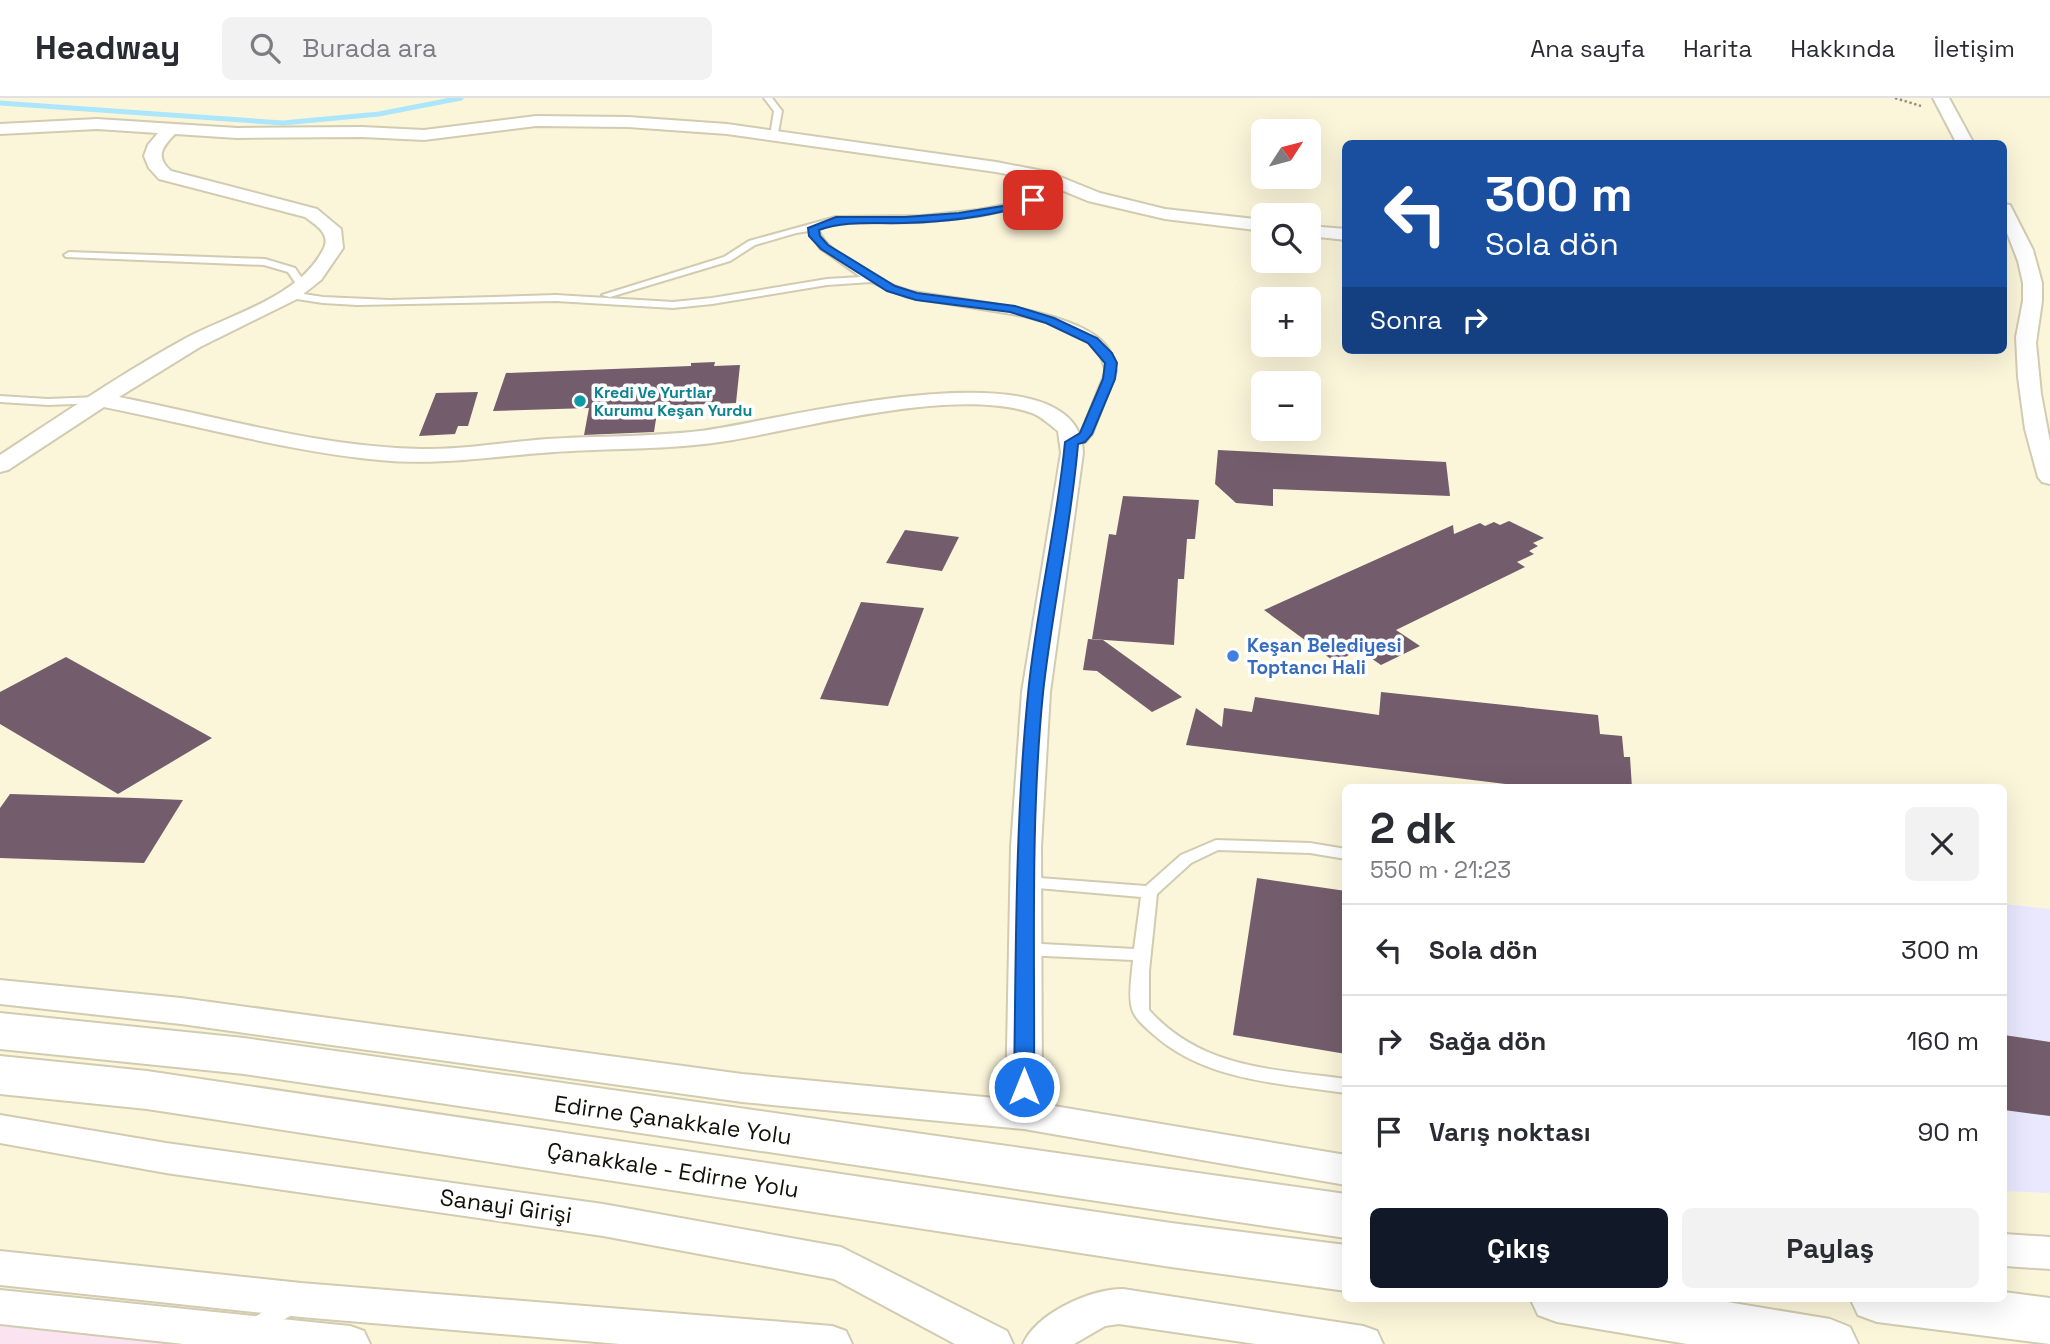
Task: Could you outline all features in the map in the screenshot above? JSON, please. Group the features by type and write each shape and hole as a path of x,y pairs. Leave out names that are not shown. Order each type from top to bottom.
{"highway":[{"name":"Edirne Çanakkale Yolu","path":"0,1031 244,1056 1342,1215"},
{"name":"Çanakkale - Edirne Yolu","path":"0,1075 148,1090 1342,1268"},
{"path":"1581,1302 1830,1344"},
{"path":"1906,1302 2050,1322"}],"street":[{"path":"1941,98 1964,140"},
{"path":"0,129 97,124 237,133 362,132 424,135 553,120 628,122 774,136 996,167 1032,174 1101,199 1165,214 1251,224"},
{"path":"0,465 192,343 296,290 331,256 335,239 332,229 311,213 166,175 155,167 152,160 153,147 172,128"},
{"path":"2007,214 2019,236 2031,273 2033,296 2026,341 2041,455 2050,477"},
{"path":"1321,232 1342,235"},
{"path":"2007,337 2026,341"},
{"path":"100,400 166,412 276,440 422,456 701,438 884,406 953,399 991,399 1034,406 1056,416 1065,424 1072,442 1066,501 1036,692 1024,949 1024,1115"},
{"path":"0,992 195,1013 742,1087 1024,1115 1342,1169"},
{"name":"Sanayi Girişi","path":"0,1129 166,1158 603,1220 841,1264 993,1344"},
{"path":"2007,1250 2050,1253"},
{"path":"0,1268 301,1300 832,1344"},
{"path":"0,1307 235,1338 349,1344"},
{"path":"1043,1344 1056,1333 1112,1307 1144,1308 1217,1331 1363,1344"}],"lane":[{"path":"768,98 778,111 774,136"},
{"path":"596,298 727,259 752,243 836,220 905,220 978,214 1023,204 1068,186"},
{"path":"813,228 815,236 824,247 891,289 916,297 976,303 1031,314 1067,327 1101,348 1111,363 1111,371 1084,438 1072,442"},
{"path":"69,255 265,262 292,270 296,290 342,302 384,304 524,298 596,298 682,304 832,281 875,279"},
{"path":"0,399 48,402 100,400"},
{"path":"1342,853 1310,848 1216,845 1186,859 1149,892 1140,991 1141,1011 1169,1042 1196,1057 1232,1069 1342,1085"},
{"path":"1026,882 1149,892"},
{"path":"1024,949 1143,955"},
{"path":"235,1338 301,1300"}],"shaded area":[{"path":"2007,904 2050,909 2050,1193 2007,1191"},
{"path":"0,1313 287,1344 0,1344"}],"building":[{"name":"Kredi Ve Yurtlar Kurumu Keşan Yurdu","path":"715,362 714,366 740,365 736,403 658,406 654,432 584,435 589,408 493,411 506,373 691,366 691,363"},
{"path":"478,392 468,426 458,426 455,434 419,436 436,393"},
{"path":"1218,450 1446,462 1450,496 1273,489 1273,506 1236,503 1215,484"},
{"path":"1123,496 1199,500 1195,539 1187,539 1184,579 1178,579 1174,645 1092,639 1109,534 1116,535"},
{"path":"1509,521 1544,538 1533,543 1538,546 1529,551 1534,554 1517,562 1525,567 1396,630 1420,646 1381,665 1359,650 1335,662 1264,610 1453,525 1454,534 1480,523 1485,526 1494,522 1500,525"},
{"path":"905,530 959,537 942,571 886,563"},
{"path":"861,602 924,608 888,706 820,699"},
{"path":"1088,639 1103,640 1182,697 1152,712 1097,671 1083,670"},
{"path":"66,657 212,738 118,794 0,724 0,692"},
{"path":"1381,692 1598,715 1600,734 1622,736 1624,757 1630,757 1632,784 1506,784 1186,745 1196,708 1222,727 1224,708 1252,712 1255,697 1379,715"},
{"path":"10,794 183,800 144,863 0,858 0,808"},
{"path":"1257,878 1342,890 1342,1053 1233,1035"},
{"path":"2007,1035 2050,1042 2050,1116 2007,1110"}],"waterway":[{"path":"0,103 283,123 379,114 461,98"}],"place":[{"name":"Kredi Ve Yurtlar Kurumu Keşan Yurdu","path":"580,401"},
{"name":"Keşan Belediyesi Toptancı Hali","path":"1233,656"}],"route":[{"path":"1024,1087 1026,847 1036,692 1066,501 1072,442 1081,440 1086,434 1109,379 1111,363 1108,355 1093,341 1050,320 1011,309 916,297 891,289 824,247 818,242 813,228 836,220 905,220 959,216 1010,208 1033,200"}]}
